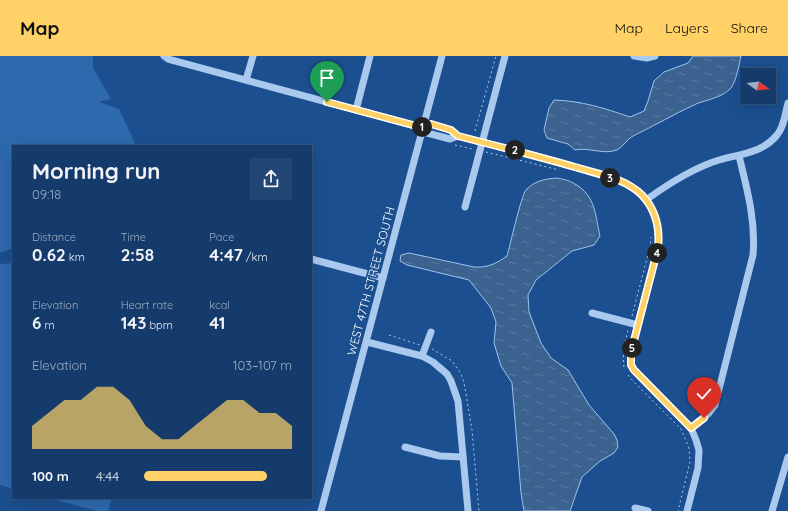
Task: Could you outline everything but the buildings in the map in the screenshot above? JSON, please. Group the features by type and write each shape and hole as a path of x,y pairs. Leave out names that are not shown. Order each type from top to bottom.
{"street":[{"path":"164,56 246,80 424,128 427,133 434,135 450,139 458,136 536,156 617,180 634,188 646,200 656,217 659,238 658,248 630,358 634,370 691,428 697,443 699,459 698,470 686,511"},
{"path":"246,80 253,56"},
{"path":"356,110 370,56"},
{"name":"WEST 47TH STREET SOUTH","path":"321,511 442,56"},
{"path":"465,207 505,56"},
{"path":"634,56 647,58 655,56"},
{"path":"646,200 700,168 719,160 739,156 764,146 778,134 782,126 788,103"},
{"path":"691,428 704,418 715,405 753,255 753,224 739,156"},
{"path":"312,259 383,278"},
{"path":"592,313 638,325"},
{"path":"422,356 431,332"},
{"path":"366,342 422,356 439,366 447,374 458,401 468,511"},
{"path":"405,447 440,456 463,457"},
{"path":"772,511 788,457"},
{"path":"635,508 648,511"}],"path":[{"path":"475,132 496,56"},
{"path":"450,144 559,170"},
{"path":"626,370 622,359 650,247 651,235"},
{"path":"628,374 632,381 681,429 689,448 690,462 678,511"}],"shaded area":[{"path":"0,56 93,56 93,68 111,99 99,102 119,109 135,143 133,145 12,145 12,248 0,253"},
{"path":"12,263 12,489 0,485 0,264"},
{"path":"52,499 112,499 108,511 97,511"}],"water":[{"path":"693,56 741,56 734,84 725,93 696,104 633,136 617,150 606,152 586,149 575,150 568,144 547,138 544,130 549,108 554,100 593,106 630,117 644,111 654,81 664,72 688,63"},
{"path":"556,178 573,183 587,194 594,207 600,236 594,245 572,251 536,280 528,295 529,312 541,343 551,358 568,370 589,405 614,434 618,447 614,453 600,461 582,477 570,511 524,511 521,493 512,383 501,366 494,343 496,322 491,308 469,280 407,265 400,261 401,255 409,253 474,267 484,267 496,263 507,256 526,190 533,184 540,181"}],"route":[{"path":"327,102 424,128 431,124 451,130 458,136 536,156 617,180 634,188 646,200 656,217 659,238 658,248 631,352 631,365 638,376 691,428 704,418"}]}
